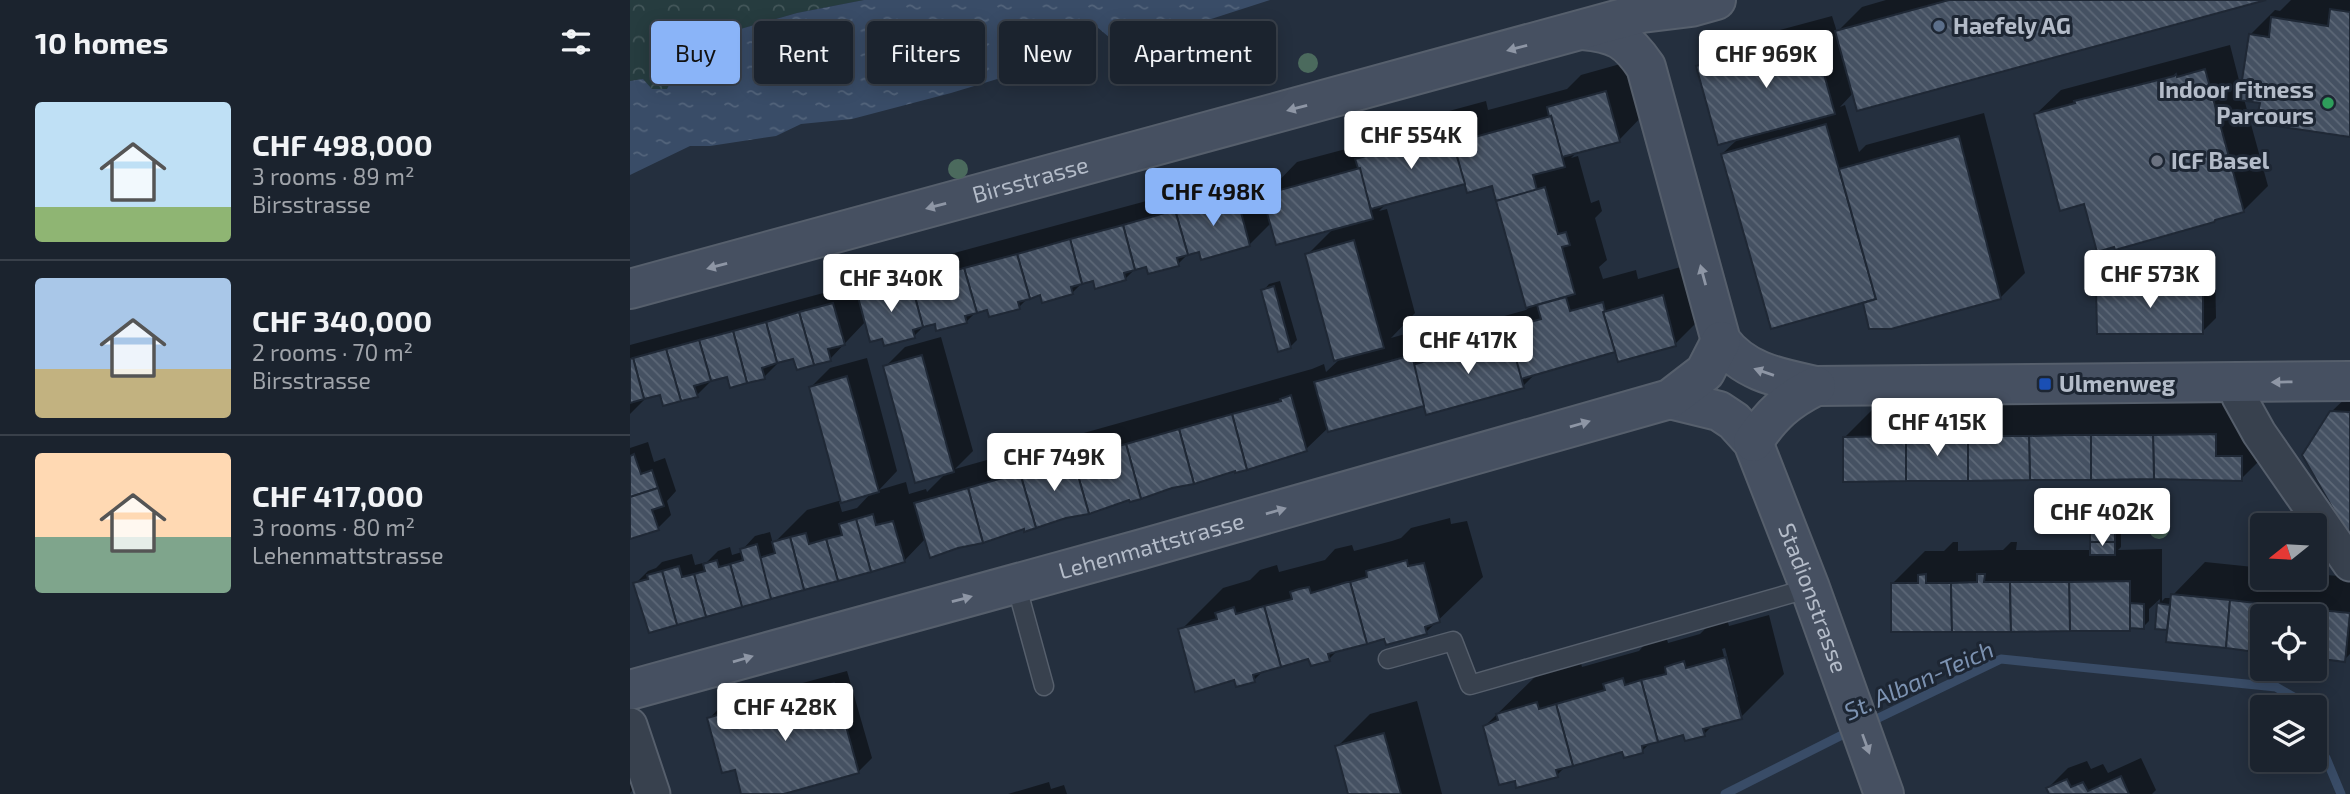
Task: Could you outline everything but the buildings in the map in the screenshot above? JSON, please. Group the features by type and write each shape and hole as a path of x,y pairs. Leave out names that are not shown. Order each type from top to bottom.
{"street":[{"name":"Birsstrasse","path":"630,289 1642,13 1704,3"},
{"path":"1646,67 1667,27 1704,3"},
{"path":"1583,30 1611,34 1628,43 1646,67 1721,341 1737,359 1756,370 1816,386 2350,381"},
{"name":"Lehenmattstrasse","path":"630,690 1670,399 1706,372 1721,341"},
{"path":"2234,383 2259,433 2350,564"},
{"path":"1753,442 1773,414 1786,403 1816,386"},
{"name":"Lehenmattstrasse","path":"1670,399 1719,411 1734,421 1753,442"},
{"name":"Stadionstrasse","path":"1753,442 1810,588 1882,789"},
{"path":"630,725 653,794"}],"lane":[{"path":"1016,584 1044,686"},
{"path":"1388,659 1453,641 1470,685 1810,588"}],"green space":[{"path":"630,0 864,0 769,21 754,21 754,25 740,29 740,21 651,21 651,84 670,84 667,89 652,89 643,79 630,81"}],"water":[{"path":"864,0 1270,0 1205,21 1110,21 1110,38 1096,26 1096,21 999,21 999,78 985,83 985,21 867,21 867,84 981,84 852,119 801,124 776,136 710,146 690,146 630,175 630,81 643,79 652,89 667,89 670,84 740,84 740,29 754,25 754,84 853,84 853,21 769,21"}],"waterway":[{"name":"St. Alban-Teich","path":"1868,723 2001,659 2276,687 2290,695"},
{"name":"St. Alban-Teich","path":"1725,794 1852,730"},
{"name":"St. Alban-Teich","path":"2327,760 2341,794"}],"place":[{"name":"Haefely AG","path":"1939,26"},
{"name":"Indoor Fitness Parcours","path":"2328,103"},
{"name":"ICF Basel","path":"2157,161"},
{"name":"Ulmenweg","path":"2045,384"}]}
